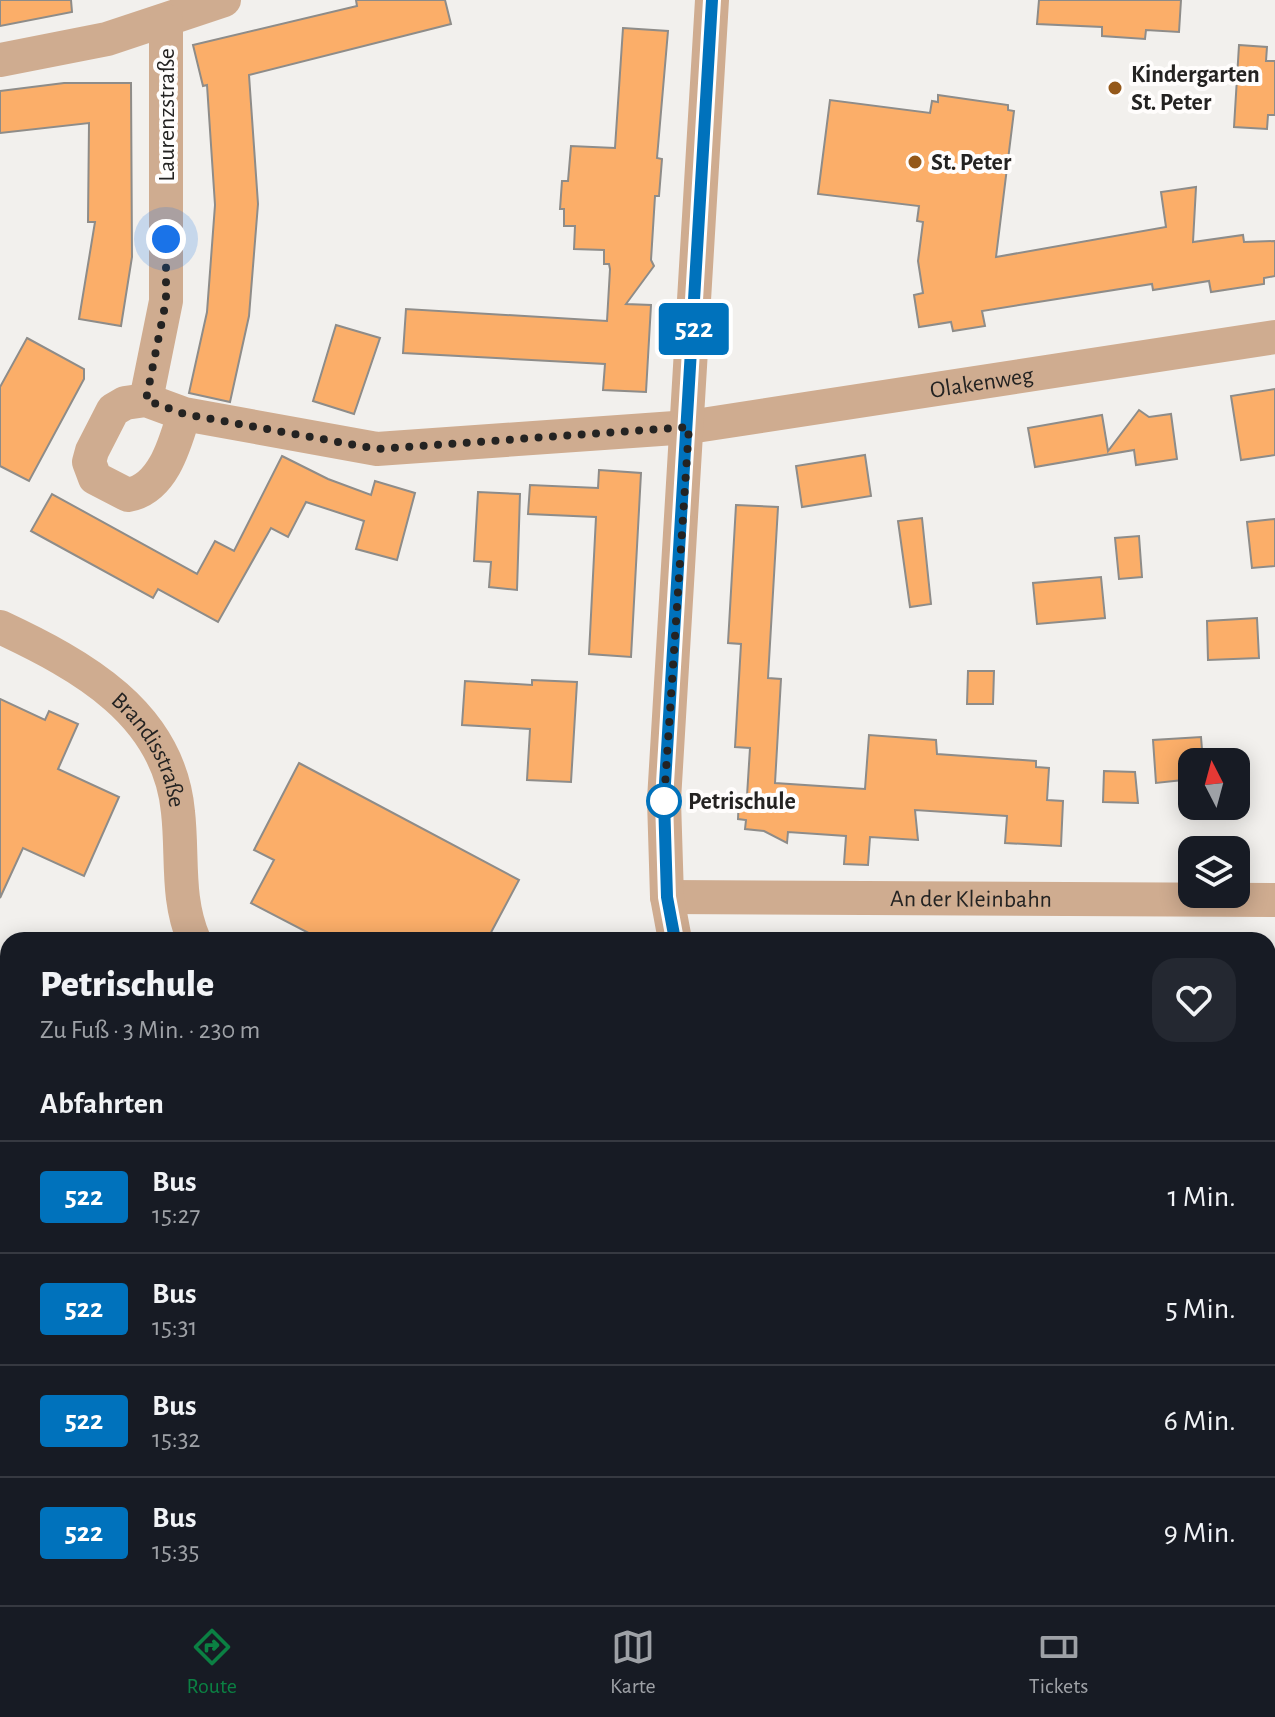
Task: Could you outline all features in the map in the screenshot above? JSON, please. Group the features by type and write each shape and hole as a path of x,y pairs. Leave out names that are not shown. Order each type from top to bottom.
{"street":[{"path":"0,60 107,39 224,0"},
{"path":"674,932 667,897 664,800 689,427 712,0"},
{"name":"Laurenzstraße","path":"146,400 166,301 166,21"},
{"name":"Olakenweg","path":"184,414 377,449 689,427 1275,337"},
{"path":"146,400 184,414 158,477 148,488 128,495 95,478 89,462 113,410 125,403 146,400"},
{"name":"Brandisstraße","path":"0,627 98,681 129,706 162,751 178,811 183,904 192,932"},
{"name":"An der Kleinbahn","path":"667,897 1275,900"}],"building":[{"path":"0,0 71,0 72,12 0,26"},
{"path":"356,0 445,0 451,24 249,75 258,204 249,316 230,402 189,393 207,312 215,205 207,85 203,86 193,45 357,6"},
{"path":"1039,0 1181,0 1179,32 1146,30 1145,39 1102,36 1102,27 1037,24"},
{"path":"623,28 668,31 657,158 662,159 659,196 655,196 651,260 654,266 626,304 651,305 646,392 603,390 605,364 403,353 406,309 607,321 610,269 609,264 604,264 604,250 574,249 575,226 564,226 564,209 560,209 562,181 568,181 571,146 615,148"},
{"path":"1239,45 1267,47 1266,61 1275,61 1275,115 1268,115 1267,129 1234,127"},
{"path":"64,83 131,83 132,257 121,326 79,319 95,222 88,222 89,123 0,133 0,91"},
{"path":"938,95 1008,105 1008,110 1014,111 996,257 1166,227 1161,192 1196,187 1193,242 1243,235 1244,242 1275,241 1275,276 1264,278 1264,284 1211,292 1209,281 1153,290 1152,284 982,311 985,326 953,331 951,322 919,327 914,295 923,293 918,261 923,222 917,221 919,206 818,194 830,100 930,113 932,101 938,102"},
{"path":"336,325 380,338 354,414 313,401"},
{"path":"27,338 84,369 84,379 29,481 0,466 0,387"},
{"path":"1275,389 1275,455 1241,460 1231,396"},
{"path":"1139,410 1149,417 1171,414 1177,459 1136,465 1134,450 1035,467 1028,428 1102,415 1108,451"},
{"path":"865,455 871,496 802,507 796,466"},
{"path":"282,456 328,479 371,495 375,481 415,493 397,560 356,549 364,521 306,502 288,537 271,528 218,622 158,589 153,598 31,531 52,494 197,574 215,541 234,551"},
{"path":"599,470 641,473 631,657 589,654 596,517 528,514 530,485 598,488"},
{"path":"478,492 520,494 517,590 489,587 491,562 474,561"},
{"path":"736,505 778,507 768,678 781,679 775,783 865,789 869,735 936,740 937,754 1036,761 1036,767 1049,768 1047,800 1063,801 1061,846 1005,843 1007,816 915,810 918,840 870,837 868,865 844,864 846,836 788,832 787,843 764,831 745,829 746,820 738,819 739,796 747,796 750,748 735,747 741,644 728,643"},
{"path":"922,518 931,604 910,607 898,521"},
{"path":"1275,519 1275,566 1252,568 1247,522"},
{"path":"1139,536 1142,577 1119,579 1115,538"},
{"path":"1101,577 1105,618 1037,624 1033,583"},
{"path":"1257,618 1259,658 1208,660 1207,621"},
{"path":"968,671 994,671 993,704 967,704"},
{"path":"532,680 577,682 571,782 527,780 530,729 462,725 465,681 532,685"},
{"path":"0,699 45,720 49,711 78,724 58,769 119,797 84,876 23,848 0,898"},
{"path":"1201,737 1202,748 1178,748 1178,781 1156,783 1153,740"},
{"path":"299,763 519,880 491,932 307,932 251,903 274,860 254,850"},
{"path":"1104,771 1135,772 1138,803 1103,802"}],"bus line":[{"name":"522","path":"674,932 667,897 664,800 689,427 712,0"}],"place":[{"name":"Kindergarten St. Peter","path":"1115,88"},
{"name":"St. Peter","path":"915,162"},
{"name":"Petrischule","path":"664,801"}],"route":[{"path":"166,239 166,301 146,400 184,414 377,449 689,427 664,801"}]}
